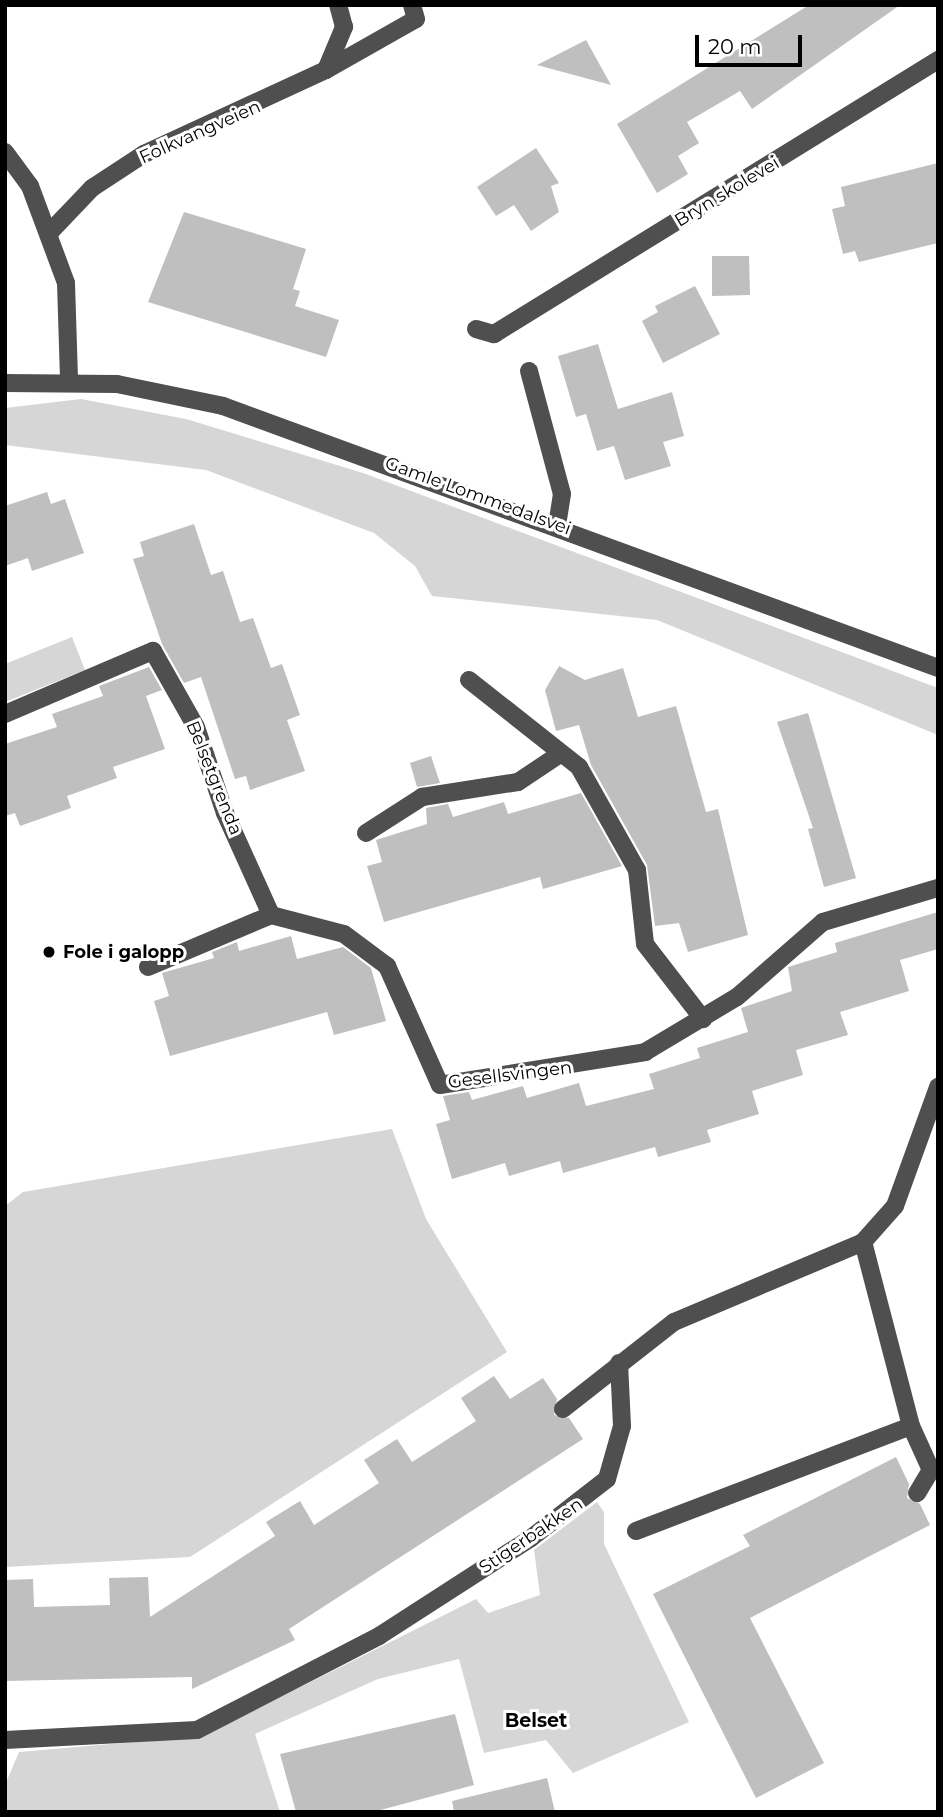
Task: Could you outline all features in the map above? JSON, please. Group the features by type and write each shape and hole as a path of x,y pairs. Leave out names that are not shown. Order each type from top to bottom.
{"street":[{"path":"326,70 344,27 338,5"},
{"name":"Folkvangveien","path":"50,232 92,188 144,154 326,70 416,19 412,5"},
{"name":"Bryn skolevei","path":"476,329 494,334 938,60"},
{"path":"5,152 30,186 50,232 66,283 68,379"},
{"path":"529,371 562,494 557,526"},
{"name":"Gamle Lommedalsvei","path":"5,383 68,379 223,406 557,526 938,668"},
{"name":"Belsetgrenda","path":"5,714 153,651 196,727 225,813 251,862 271,915"},
{"path":"469,680 579,767 628,849 645,944 703,1019"},
{"path":"366,833 422,797 519,782 560,754"},
{"name":"Gesellsvingen","path":"271,915 344,934 387,966 440,1085 645,1052 703,1019 755,983 823,922 916,892 938,888"},
{"path":"149,967 236,925 271,915"},
{"path":"563,1409 674,1322 863,1242 895,1206 938,1087"},
{"path":"863,1242 911,1426 931,1470 917,1493"},
{"name":"Stigerbakken","path":"5,1740 197,1730 379,1636 531,1538 607,1479 622,1426 619,1363"},
{"path":"636,1531 911,1426"}],"shaded area":[{"path":"81,399 186,419 363,473 938,688 938,735 657,620 432,596 415,566 374,533 206,470 5,445 5,408"},
{"path":"72,637 85,670 5,702 5,664"},
{"path":"392,1129 426,1219 507,1352 190,1557 5,1567 5,1206 23,1192"},
{"path":"597,1502 604,1512 604,1544 689,1722 573,1773 546,1740 484,1753 459,1659 378,1679 255,1734 280,1812 5,1812 5,1785 19,1752 203,1736 476,1599 488,1613 540,1595 534,1550"}],"building":[{"path":"809,5 900,5 752,109 740,91 687,122 699,143 678,156 688,174 657,193 617,124"},
{"path":"586,40 611,85 537,65"},
{"path":"536,148 559,183 551,186 559,212 531,231 514,205 496,216 477,187"},
{"path":"938,163 938,243 859,262 855,251 843,254 832,209 845,206 841,187"},
{"path":"184,212 306,249 293,289 300,291 295,306 339,320 326,357 148,302"},
{"path":"712,256 749,256 750,295 712,296"},
{"path":"695,286 720,334 663,363 642,321 658,312 655,306"},
{"path":"598,344 618,409 672,392 684,436 663,442 671,466 625,480 614,446 597,451 586,414 576,417 558,356"},
{"path":"47,492 51,504 65,499 84,553 32,571 28,558 5,566 5,506"},
{"path":"194,524 211,575 223,571 240,622 253,618 271,668 282,664 300,715 287,720 305,771 250,790 246,776 235,779 201,677 184,683 162,644 133,559 144,556 140,542"},
{"path":"559,666 585,680 623,668 638,717 676,706 706,812 718,809 748,935 688,952 679,923 655,926 647,865 591,765 579,725 556,731 545,690"},
{"path":"149,667 162,690 146,696 165,749 113,767 117,778 67,796 71,808 20,826 15,813 5,816 5,744 57,727 52,714 103,696 99,686"},
{"path":"808,713 856,878 824,887 808,829 813,828 777,722"},
{"path":"431,756 440,783 417,787 410,763"},
{"path":"581,793 622,866 543,889 540,877 384,922 367,866 382,862 376,840 427,824 426,808 448,804 453,817 504,802 508,814"},
{"path":"938,912 938,949 900,960 909,991 840,1012 848,1035 796,1050 803,1075 752,1091 759,1114 707,1130 711,1142 658,1157 655,1147 563,1173 560,1161 509,1176 505,1163 452,1179 436,1124 450,1120 443,1096 469,1092 472,1100 523,1086 527,1098 579,1083 586,1106 654,1089 649,1074 700,1058 697,1048 748,1032 741,1008 792,991 788,967 837,952 835,943"},
{"path":"291,936 297,959 343,947 371,968 386,1021 334,1035 327,1012 170,1056 154,1001 169,996 162,973 214,958 212,952 237,942 239,951"},
{"path":"494,1376 510,1399 543,1378 557,1399 554,1415 569,1418 583,1439 289,1629 295,1640 192,1689 192,1677 5,1681 5,1580 33,1579 34,1607 110,1605 109,1578 148,1577 150,1617 275,1536 266,1522 300,1501 314,1525 379,1483 364,1460 397,1439 412,1462 476,1421 461,1398"},
{"path":"896,1457 909,1484 907,1498 920,1504 930,1525 750,1618 824,1763 756,1798 653,1594 750,1546 743,1535"},
{"path":"455,1714 474,1785 373,1812 296,1812 280,1754"},
{"path":"547,1778 555,1812 454,1812 452,1801"}],"place":[{"name":"Fole i galopp","path":"49,952"}],"district":[{"name":"Belset","path":"536,1721"}]}
